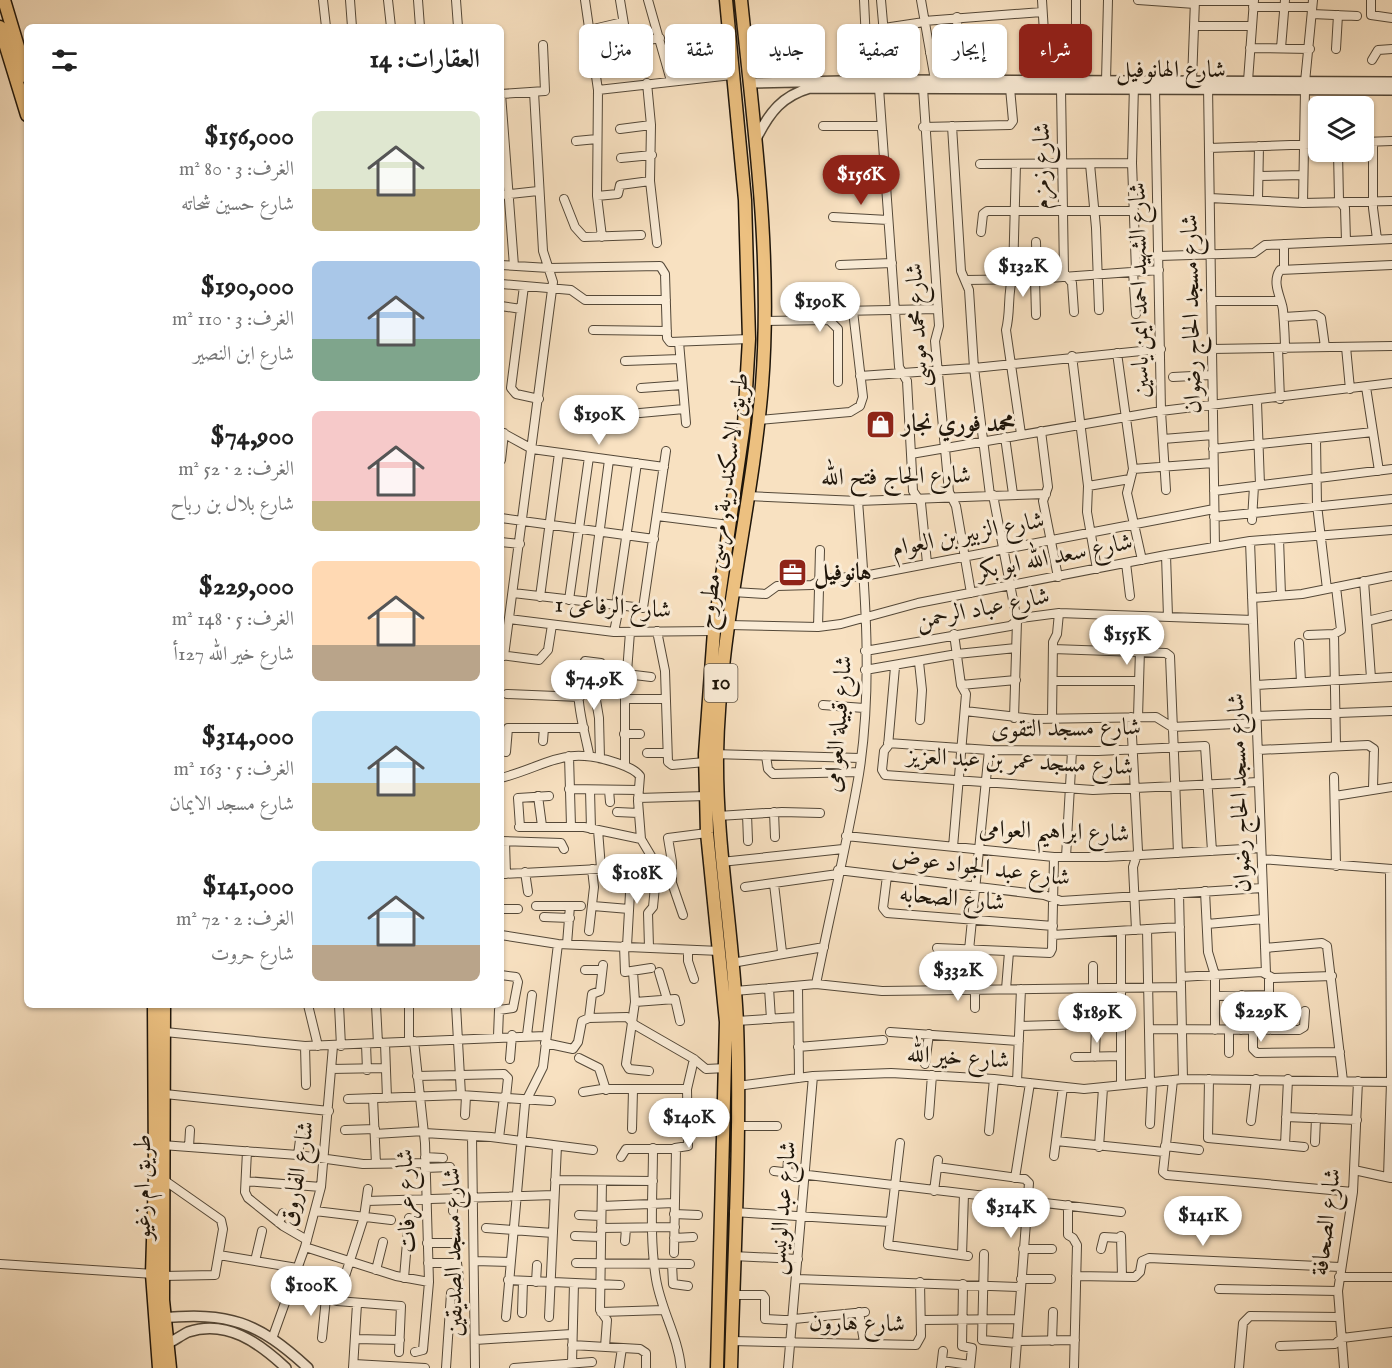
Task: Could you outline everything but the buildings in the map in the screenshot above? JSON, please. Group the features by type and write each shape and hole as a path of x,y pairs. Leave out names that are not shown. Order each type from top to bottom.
{"main road":[{"path":"4,0 24,66"},
{"name":"طريق الاسكندرية, مرسى مطروح","path":"717,1368 726,1022 707,833 706,796 714,631 748,385 749,345 746,200 726,0"},
{"name":"طريق الاسكندرية, مرسى مطروح","path":"731,1368 737,1021 718,816 709,757 758,420 764,352 762,219 757,137 741,0"},
{"path":"0,27 24,103"},
{"path":"733,80 750,83"},
{"path":"749,345 764,352"},
{"path":"748,385 762,385"},
{"name":"طريق ام زغيو","path":"154,1008 159,1145 159,1319 163,1346 170,1368"},
{"name":"طريق ام زغيو","path":"159,1230 164,1180 159,1145 165,1094 164,1008"},
{"name":"طريق ام زغيو","path":"159,1368 163,1346"}],"street":[{"path":"323,0 326,24"},
{"path":"350,0 352,24"},
{"path":"388,0 391,24"},
{"path":"418,0 420,24"},
{"path":"456,0 458,24"},
{"path":"585,0 588,24"},
{"path":"614,24 623,22 620,0"},
{"path":"648,0 671,81"},
{"path":"864,0 865,24"},
{"path":"881,0 884,24"},
{"path":"921,0 935,80"},
{"path":"1042,0 1043,24"},
{"path":"1076,0 1076,24"},
{"path":"1106,81 1108,0"},
{"path":"1138,0 1284,3 1312,7 1338,15 1357,16"},
{"path":"1371,0 1371,15 1392,18"},
{"path":"1192,81 1195,2"},
{"path":"1248,81 1254,3"},
{"path":"1281,48 1284,3"},
{"path":"1302,203 1305,86 1312,7"},
{"path":"911,24 957,17 1042,12"},
{"path":"1336,49 1338,15"},
{"path":"930,53 958,50 957,17"},
{"path":"1195,26 1252,26"},
{"path":"653,39 660,38"},
{"path":"504,94 546,90 543,45"},
{"path":"1250,48 1310,49"},
{"path":"1372,60 1382,48 1392,49"},
{"path":"596,78 597,196 602,237"},
{"path":"598,90 671,81 733,80"},
{"name":"شارع الهانوفيل","path":"750,83 888,80 1106,81 1155,89 1248,81 1305,86 1392,82"},
{"name":"شارع الهانوفيل","path":"757,137 773,109 798,91 810,88 1061,88 1192,81 1208,85 1392,90"},
{"path":"647,83 652,155 650,181 657,243"},
{"path":"1134,85 1132,164 1136,314"},
{"name":"شارع مسجد الحاج رضوان","path":"1208,85 1215,547"},
{"path":"879,88 899,367 907,381 914,491 921,503 927,563"},
{"name":"شارع محمد موسى","path":"922,88 939,326 935,341 945,448 951,496 956,506 971,593"},
{"path":"923,127 1010,125 1013,121 1010,88"},
{"name":"شارع زمزم","path":"1061,88 1061,211 1066,277 1072,283 1074,312"},
{"name":"شارع الشهيد احمد ايمن ياسين","path":"1155,89 1161,411 1167,490"},
{"path":"504,645 520,544 553,287 543,251 534,92"},
{"path":"620,129 651,125"},
{"path":"823,126 881,126"},
{"path":"952,126 961,271 966,280 983,441 991,495 1004,547 1017,621 1014,718"},
{"path":"576,141 597,139"},
{"path":"1374,142 1392,141"},
{"path":"1209,148 1308,145"},
{"path":"1258,199 1259,146"},
{"path":"621,158 652,155"},
{"path":"1339,162 1341,203 1345,208 1346,241"},
{"path":"1373,162 1373,202 1377,239"},
{"path":"980,164 1132,164"},
{"path":"1016,164 1011,280 1008,287 1010,319 1006,330 1021,434"},
{"path":"1090,164 1096,228 1099,310"},
{"path":"504,170 514,266"},
{"path":"833,172 885,175"},
{"path":"1258,176 1303,175"},
{"path":"597,196 618,194 621,185 650,181"},
{"path":"505,195 538,191"},
{"path":"1210,198 1302,203 1392,201"},
{"path":"564,199 575,227 584,237 641,235"},
{"path":"981,232 984,212 1134,211"},
{"path":"833,218 888,220"},
{"path":"1159,256 1254,253 1265,245 1392,238"},
{"path":"1036,242 1036,315"},
{"path":"1280,399 1284,317 1283,306 1279,301 1284,244"},
{"path":"840,265 892,263"},
{"path":"504,265 549,268 660,266 664,269 668,340 749,345"},
{"path":"1280,271 1392,265"},
{"path":"966,280 1036,279 1160,270"},
{"path":"504,284 571,290 585,300 666,300"},
{"path":"524,286 511,388 516,394 538,399"},
{"path":"1211,301 1279,301"},
{"path":"504,306 521,309"},
{"path":"841,311 938,309"},
{"path":"758,420 850,412 860,406 863,397 853,311"},
{"path":"1284,317 1316,315 1321,318 1325,348"},
{"path":"764,321 829,320 835,323 838,329 838,382"},
{"path":"593,330 667,331"},
{"path":"676,342 680,359 686,423"},
{"path":"1212,349 1392,346"},
{"path":"1346,347 1350,389"},
{"path":"860,376 1011,365 1072,356 1161,349"},
{"path":"1117,353 1133,469 1127,493 1142,560"},
{"path":"1072,356 1088,486 1087,512 1097,569"},
{"path":"624,361 680,359"},
{"path":"1173,377 1212,375"},
{"path":"911,454 1161,411 1213,404 1257,402 1392,383"},
{"path":"641,388 682,385"},
{"path":"1366,387 1379,471"},
{"path":"1253,517 1259,445 1257,402"},
{"path":"640,412 684,409"},
{"path":"1041,431 1048,487 1043,501 1058,577"},
{"path":"1213,449 1373,432"},
{"path":"504,433 532,449 664,467"},
{"path":"1163,439 1213,435"},
{"path":"1005,437 1013,494"},
{"path":"1316,439 1317,505 1327,590"},
{"path":"513,593 640,609 644,606 666,451"},
{"path":"540,597 559,453"},
{"path":"569,600 589,457"},
{"path":"590,604 609,460"},
{"path":"614,632 637,463"},
{"path":"1133,469 1214,463"},
{"path":"1214,491 1392,469"},
{"path":"1088,486 1130,479"},
{"name":"شارع الحاج فتح الله","path":"747,496 858,501 917,497 1046,494"},
{"name":"شارع الزبير بن العوام","path":"733,592 764,594 777,586 812,585 818,582 864,576 1134,523 1214,513 1253,517 1317,505 1392,499"},
{"name":"شارع قبيلة العوامى","path":"816,984 859,772 864,708 865,617 858,501"},
{"path":"657,516 729,525"},
{"path":"504,518 654,539"},
{"name":"شارع سعد الله ابو بكر","path":"728,624 818,627 971,593 1166,555 1250,541 1392,531"},
{"path":"1279,538 1281,595"},
{"name":"شارع مسجد الحاج رضوان","path":"1250,541 1269,1030"},
{"path":"504,542 520,544"},
{"path":"818,627 820,550"},
{"path":"1166,555 1167,617"},
{"path":"1126,563 1130,596"},
{"path":"1252,598 1327,590 1392,576"},
{"path":"1364,581 1371,678"},
{"path":"1308,635 1338,633 1342,626 1336,588"},
{"path":"1052,718 1053,649 1059,613"},
{"name":"شارع عباد الرحمن","path":"865,651 1010,626 1017,621 1059,613 1253,620"},
{"path":"1367,621 1392,615"},
{"path":"1136,930 1133,867 1137,855 1134,749 1141,616"},
{"name":"شارع الرفاعى 1","path":"509,620 614,632 714,631"},
{"path":"504,655 535,661 543,657 548,650 552,625"},
{"path":"625,766 625,699 630,632"},
{"path":"657,632 665,671 668,762 672,765 709,757 860,758"},
{"path":"953,847 966,692 961,685 954,634"},
{"path":"1334,634 1336,746"},
{"path":"1299,643 1301,682"},
{"path":"865,670 895,667 957,654 1016,648"},
{"path":"1053,649 1166,653 1171,660 1179,853"},
{"path":"589,754 579,697 583,663 585,661 601,663"},
{"path":"919,662 922,690 920,720"},
{"path":"888,743 895,667"},
{"path":"626,674 651,677"},
{"path":"1257,685 1392,677"},
{"path":"961,685 1016,680"},
{"path":"1053,681 1139,681"},
{"path":"594,688 601,731 600,758"},
{"path":"507,694 579,697"},
{"path":"625,699 665,699"},
{"path":"823,705 864,708"},
{"path":"965,711 1014,718 1158,718 1172,727 1335,713 1392,711"},
{"path":"506,752 508,728 584,728"},
{"path":"543,741 544,728"},
{"path":"624,734 640,734"},
{"name":"شارع مسجد التقوى","path":"888,743 988,750 1072,751 1206,747 1208,784"},
{"name":"شارع مسجد عمر بن عبد العزيز","path":"888,743 882,770 886,775 1070,788 1136,788 1259,782"},
{"path":"1257,750 1372,746 1374,753 1373,789"},
{"path":"969,950 988,750"},
{"path":"1066,857 1072,751"},
{"path":"647,753 667,753"},
{"path":"504,777 569,756 589,754 625,766 640,776 638,813 641,839 657,866 653,907 648,913 649,947"},
{"path":"569,756 571,826"},
{"path":"766,756 768,770 773,774 859,772"},
{"path":"1334,777 1336,866"},
{"path":"1208,784 1212,851"},
{"path":"1335,796 1392,787"},
{"path":"569,789 706,796"},
{"path":"589,931 597,869 590,790"},
{"path":"609,790 610,802"},
{"path":"538,796 542,826"},
{"path":"549,796 521,797 518,800 519,827 571,826 641,839"},
{"path":"617,812 638,813"},
{"path":"718,816 774,812 820,813"},
{"path":"774,812 775,837"},
{"path":"747,814 748,841"},
{"path":"683,915 672,883 672,862 668,838 707,833"},
{"name":"شارع ابراهيم العوامى","path":"846,836 1066,857 1261,848"},
{"path":"504,841 561,843 564,849"},
{"path":"721,862 843,849"},
{"path":"937,948 1046,954 1052,950 1054,856"},
{"path":"1262,860 1391,869 1390,1178 1354,1170"},
{"path":"504,874 657,866"},
{"path":"626,869 629,909 623,969 625,972 655,970 667,999"},
{"path":"525,872 528,892"},
{"name":"شارع عبد الجواد عوض","path":"745,887 838,872 1044,895 1053,900 1262,888"},
{"name":"شارع الصحابه","path":"887,876 885,912 1053,926"},
{"path":"774,884 782,952"},
{"path":"1205,891 1209,952 1215,975 1215,1030"},
{"path":"1179,893 1183,1079"},
{"path":"536,906 581,906"},
{"path":"506,1317 512,1230 526,1099 543,1067 545,1040 562,944 570,918 570,906"},
{"path":"593,906 629,909"},
{"path":"504,909 518,909"},
{"path":"544,917 570,918"},
{"path":"1207,924 1263,919"},
{"path":"1053,935 1180,927"},
{"path":"1147,929 1150,1124"},
{"path":"1121,931 1121,1085"},
{"path":"504,935 562,944 720,951"},
{"path":"1265,948 1325,944 1329,948 1342,1081"},
{"path":"732,963 782,952 824,947"},
{"path":"688,951 688,961 694,979"},
{"path":"1006,989 1009,952"},
{"path":"1093,988 1094,966"},
{"path":"585,970 602,967 600,991 591,996 589,1018"},
{"path":"633,971 635,1002 627,1066 649,1071"},
{"path":"498,1036 499,1010 513,1008 518,982 516,977 504,975"},
{"path":"1180,977 1332,976"},
{"path":"735,991 816,984 882,991 1181,987"},
{"path":"798,986 799,1078"},
{"path":"769,988 771,1019"},
{"path":"975,989 975,1008"},
{"path":"1017,1082 1021,989"},
{"path":"527,1035 532,995"},
{"path":"1242,995 1242,1030"},
{"path":"1215,996 1269,995"},
{"path":"635,1002 676,1000 680,1021"},
{"path":"309,1008 318,1046"},
{"name":"شارع الفاروق","path":"272,1339 306,1243 321,1187 332,1069 337,1046 339,1008"},
{"path":"376,1008 386,1068 387,1098"},
{"name":"شارع عرفات","path":"409,1008 418,1097 424,1132 429,1282 423,1350 415,1352"},
{"path":"456,1008 465,1115"},
{"path":"1149,1029 1253,1031 1302,1029 1305,1011"},
{"path":"165,1032 305,1046 527,1035 573,1049 578,1042 580,1025 589,1018 622,1016 694,1059 706,1069 726,1068"},
{"path":"737,1021 798,1017"},
{"path":"1020,1026 1120,1023"},
{"path":"1095,1056 1096,1024"},
{"path":"1229,1030 1229,1053"},
{"path":"1253,1031 1253,1049 1257,1053 1340,1052"},
{"path":"890,1032 1019,1041"},
{"path":"510,1059 512,1035"},
{"path":"925,1064 929,1035"},
{"path":"798,1047 884,1040"},
{"path":"366,1044 367,1070"},
{"path":"305,1046 306,1085"},
{"path":"1074,1057 1121,1056"},
{"path":"579,1058 599,1068 606,1090"},
{"path":"621,1157 626,1149 688,1146 687,1089 694,1059"},
{"path":"332,1069 386,1068"},
{"name":"شارع خير الله","path":"737,1086 813,1076 891,1072 994,1079 1063,1087 1103,1088 1183,1079 1392,1082"},
{"path":"417,1076 504,1074 508,1078 499,1138"},
{"path":"929,1115 932,1075"},
{"name":"شارع عبد الونيس","path":"788,1368 803,1218 813,1076"},
{"path":"989,1131 994,1079"},
{"path":"1209,1079 1208,1138 1305,1147"},
{"path":"1251,1121 1256,1079"},
{"path":"1285,1145 1288,1079"},
{"path":"1173,1080 1163,1172 1170,1176 1353,1192"},
{"name":"شارع الصحافة","path":"1344,1368 1338,1290 1353,1192 1358,1081"},
{"path":"1015,1178 1030,1083"},
{"path":"1054,1155 1063,1087"},
{"path":"1100,1147 1103,1088"},
{"path":"583,1092 687,1089"},
{"path":"632,1129 633,1090"},
{"path":"165,1094 329,1111"},
{"path":"348,1099 463,1095 505,1096 551,1101"},
{"path":"373,1098 376,1164"},
{"path":"1286,1117 1357,1120"},
{"path":"1315,1142 1316,1118"},
{"path":"736,1126 777,1126"},
{"path":"189,1147 190,1130"},
{"path":"345,1130 424,1132 499,1138 593,1150"},
{"path":"298,1155 302,1132"},
{"name":"شارع مسجد الصديقين","path":"472,1136 475,1368"},
{"path":"1056,1141 1100,1147 1199,1150"},
{"path":"900,1143 889,1245 965,1256 964,1194"},
{"path":"159,1145 298,1155 376,1164 425,1163 450,1167"},
{"path":"549,1317 556,1146"},
{"path":"653,1148 654,1264 664,1310 679,1347 681,1368"},
{"path":"674,1253 675,1148"},
{"path":"247,1151 248,1198 306,1243 351,1263 404,1278 429,1282"},
{"path":"425,1163 443,1158"},
{"path":"787,1173 788,1160"},
{"path":"934,1191 938,1163 1032,1183 1027,1202 1015,1368"},
{"path":"774,1171 1121,1212"},
{"path":"0,1264 212,1277 217,1270 224,1230 221,1221 164,1180"},
{"path":"555,1180 653,1181"},
{"path":"246,1181 321,1187"},
{"path":"602,1181 600,1284 601,1312 607,1320 605,1347"},
{"path":"337,1301 364,1217 368,1189"},
{"path":"367,1201 554,1195"},
{"path":"453,1211 454,1197"},
{"path":"602,1206 674,1203"},
{"path":"1068,1205 1067,1234 1077,1245 1074,1368"},
{"path":"315,1211 391,1220"},
{"path":"734,1212 890,1222"},
{"path":"279,1223 283,1213"},
{"path":"675,1214 698,1215"},
{"path":"579,1215 601,1216"},
{"path":"404,1278 409,1218"},
{"path":"575,1236 626,1228 675,1227"},
{"path":"486,1228 553,1233"},
{"path":"625,1241 626,1228"},
{"path":"255,1261 262,1231"},
{"path":"674,1238 693,1237"},
{"path":"1101,1249 1104,1237 1121,1237 1122,1276"},
{"path":"376,1270 382,1242"},
{"path":"427,1244 456,1243"},
{"path":"1023,1249 1052,1249"},
{"path":"984,1254 983,1342 1075,1340"},
{"path":"219,1255 297,1268"},
{"path":"733,1256 798,1259"},
{"path":"1076,1276 1136,1276 1142,1262 1149,1258 1340,1267"},
{"path":"475,1261 510,1262"},
{"path":"428,1263 457,1263 459,1278"},
{"path":"576,1263 690,1264"},
{"path":"672,1264 673,1284 688,1286"},
{"path":"537,1265 537,1282"},
{"path":"1339,1276 1392,1277"},
{"path":"797,1279 983,1285 1051,1279"},
{"path":"508,1280 620,1286"},
{"path":"522,1313 523,1281"},
{"name":"شارع هارون","path":"732,1341 864,1342 916,1345 921,1339 920,1282"},
{"path":"572,1362 574,1283"},
{"path":"943,1351 941,1364 970,1367 972,1349 962,1346 963,1284"},
{"path":"1220,1289 1338,1290"},
{"path":"446,1368 451,1293"},
{"path":"314,1294 357,1304 401,1306 399,1352"},
{"path":"732,1295 763,1295 765,1318 784,1320 792,1317 862,1312 864,1342"},
{"path":"322,1338 326,1298"},
{"path":"357,1304 354,1366 425,1368"},
{"path":"601,1312 664,1310"},
{"path":"1052,1341 1053,1312"},
{"path":"159,1319 211,1315 242,1322 272,1339 308,1368"},
{"path":"1239,1368 1242,1328 1245,1319 1250,1316 1340,1317"},
{"path":"185,1317 187,1333"},
{"path":"922,1320 1018,1319"},
{"path":"163,1346 187,1333 211,1328 238,1334 264,1348 286,1368"},
{"path":"1280,1346 1335,1344 1342,1338 1392,1332"},
{"path":"475,1340 572,1334"},
{"path":"356,1339 400,1340"},
{"path":"572,1345 644,1350 646,1368"},
{"path":"619,1368 622,1348"},
{"path":"514,1368 592,1362"}],"place":[{"name":"محمد فوري نجار","path":"881,424"},
{"name":"هانوفيل","path":"793,573"}]}
